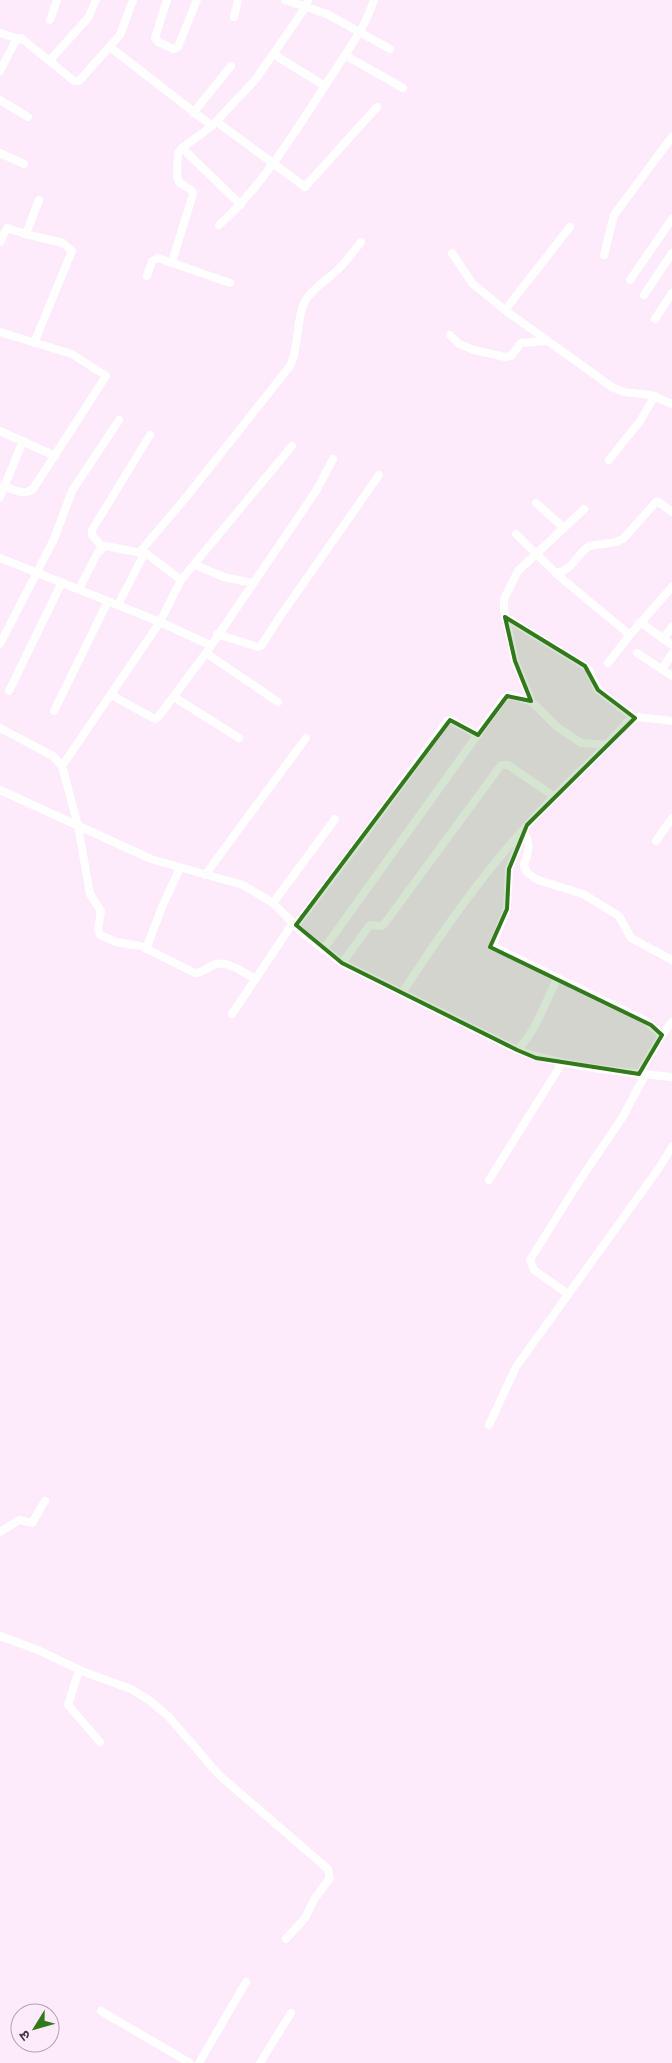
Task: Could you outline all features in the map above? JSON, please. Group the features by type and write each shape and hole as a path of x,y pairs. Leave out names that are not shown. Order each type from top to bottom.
{"street":[{"path":"50,20 57,0"},
{"path":"50,60 88,18 96,0"},
{"path":"0,32 24,39 77,82 81,80 120,35 132,0"},
{"path":"167,0 155,38 158,42 176,49 188,25 197,0"},
{"path":"234,17 238,0"},
{"path":"285,0 306,4 390,49"},
{"path":"219,225 241,205 273,162 360,32 374,0"},
{"path":"172,262 193,194 179,182 177,176 178,154 182,148 214,124 245,91 273,54 306,4"},
{"path":"0,71 15,42 20,39"},
{"path":"110,47 193,113 214,124 273,162 305,187 377,107"},
{"path":"273,54 324,86"},
{"path":"345,55 403,88"},
{"path":"193,113 231,66"},
{"path":"0,100 28,117"},
{"path":"604,256 614,215 672,137"},
{"path":"182,148 241,205"},
{"path":"0,153 24,164"},
{"path":"25,234 39,200"},
{"path":"630,280 672,219"},
{"path":"504,310 570,227"},
{"path":"0,242 6,228 64,243 72,252 34,343"},
{"path":"118,605 142,553 290,366 305,302 314,289 336,272 361,242"},
{"path":"452,253 472,283 504,310 616,390 655,396 672,404"},
{"path":"644,295 672,253"},
{"path":"146,276 153,259 158,258 230,283"},
{"path":"655,318 672,293"},
{"path":"0,332 72,354 106,376 30,492 22,493 4,486"},
{"path":"450,335 459,344 474,350 505,357 511,356 520,343 547,341"},
{"path":"609,460 640,421 655,396"},
{"path":"0,644 58,530 72,491 119,420"},
{"path":"0,431 55,456"},
{"path":"102,547 92,535 92,530 150,435"},
{"path":"0,497 23,441"},
{"path":"62,766 160,622 181,580 292,446"},
{"path":"111,695 155,719 174,697 206,653 217,634 316,491 333,459"},
{"path":"217,634 258,647 261,646 379,475"},
{"path":"556,574 567,570 589,546 616,542 623,539 656,502 659,502 672,512"},
{"path":"536,503 564,528"},
{"path":"584,509 518,571 504,599 505,617 514,661 532,702 556,727 576,740 587,745 606,745"},
{"path":"516,534 556,574 630,635"},
{"path":"102,547 106,546 147,554 181,580"},
{"path":"79,589 102,547"},
{"path":"0,558 160,622 210,645"},
{"path":"194,565 224,577 252,584"},
{"path":"9,691 62,582"},
{"path":"608,664 640,622 672,587"},
{"path":"54,710 108,601"},
{"path":"505,617 588,668 598,690 635,718 672,721"},
{"path":"640,622 672,646"},
{"path":"663,639 672,627"},
{"path":"206,653 278,702"},
{"path":"637,653 672,676"},
{"path":"662,670 672,654"},
{"path":"323,950 501,701 507,696 532,702"},
{"path":"174,697 238,738"},
{"path":"402,993 442,932 482,877 555,797 628,722 635,718"},
{"path":"232,1014 294,924 366,833 447,721 450,720 478,735"},
{"path":"0,728 53,756 62,766 78,826 90,894 101,911 98,929 100,935 116,942 135,944 195,972 200,973 215,964 224,964 255,979"},
{"path":"205,875 306,738"},
{"path":"342,963 370,924 381,926 386,923 501,765 508,765 555,797"},
{"path":"0,790 151,859 243,885 273,903 323,950 342,963 516,1050 536,1058 562,1063 672,1077"},
{"path":"656,841 672,818"},
{"path":"273,903 335,819"},
{"path":"526,829 529,849 524,867 529,874 538,880 582,894 619,916 631,938 672,960"},
{"path":"526,829 508,869 507,909 493,946 497,950 644,1020 662,1035"},
{"path":"146,949 162,907 180,868"},
{"path":"516,1050 530,1036 545,1001 558,978"},
{"path":"568,1294 534,1270 530,1260 580,1180 622,1118 662,1035 672,1022"},
{"path":"489,1180 562,1063"},
{"path":"489,1424 516,1367 659,1168 672,1146"},
{"path":"0,1532 19,1520 32,1523 45,1501"},
{"path":"0,1636 38,1650 79,1670 131,1690 149,1700 168,1717 220,1775 328,1869 330,1878 315,1898 305,1918 286,1939"},
{"path":"79,1670 68,1705 100,1742"},
{"path":"199,2063 246,1982"},
{"path":"101,2011 190,2063"},
{"path":"260,2063 291,2013"}],"highlighted area":[{"path":"505,617 585,666 598,690 635,718 527,825 509,869 507,909 490,947 651,1025 662,1035 639,1074 536,1058 517,1050 342,963 296,925 450,720 478,735 507,696 531,701 515,661"}]}
